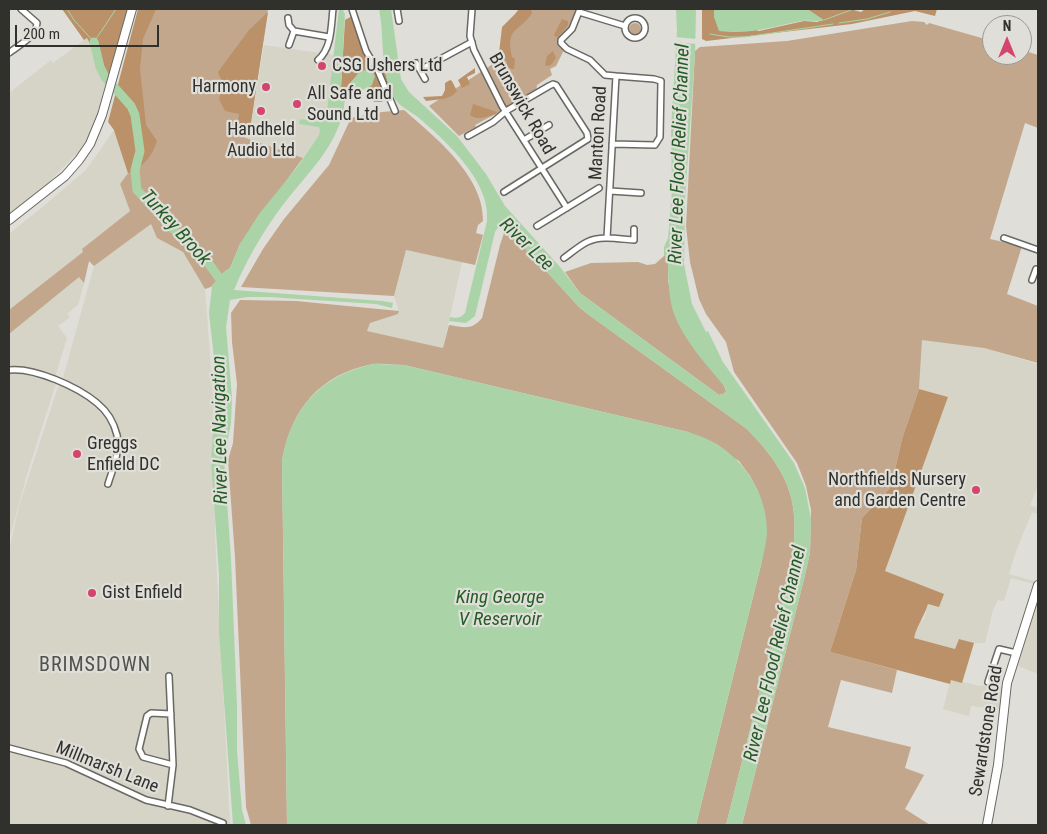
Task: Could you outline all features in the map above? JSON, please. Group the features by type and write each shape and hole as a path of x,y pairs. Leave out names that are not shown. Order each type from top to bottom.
{"main road":[{"path":"9,220 65,176 79,160 96,132 132,9"},
{"name":"Sewardstone Road","path":"987,825 998,765 1007,683 1038,586"}],"street":[{"path":"9,53 34,33 36,28 37,23 21,9"},
{"path":"318,60 325,54 333,9"},
{"path":"352,9 366,52 378,71 395,111"},
{"path":"397,9 399,21"},
{"name":"Brunswick Road","path":"472,9 470,26 472,42 480,64 506,111 567,208"},
{"path":"580,10 626,26"},
{"name":"Manton Road","path":"580,10 572,28 561,40 561,43 567,49 590,60 605,75 616,76 607,238"},
{"path":"288,18 289,25 294,31 329,37"},
{"path":"632,19 638,19 643,22 647,32 638,38 632,38 626,32 626,26 632,19"},
{"path":"289,45 294,31"},
{"path":"420,70 472,42"},
{"path":"416,63 425,79"},
{"path":"612,144 655,145 660,137 660,81 616,76"},
{"path":"468,136 553,84 582,126 588,139 504,192"},
{"path":"524,140 550,124"},
{"path":"537,226 599,188"},
{"path":"610,191 641,193"},
{"path":"564,258 593,240 607,238 634,240 634,229"},
{"path":"1004,238 1038,250"},
{"path":"1032,280 1036,269 1038,270"},
{"path":"9,370 27,371 58,381 97,403 104,410 112,422 117,439 116,456 108,484"},
{"path":"988,682 999,649 1016,653"},
{"path":"168,806 173,765 170,676"},
{"path":"171,714 151,713 147,716 139,749 143,757 173,765"},
{"name":"Millmarsh Lane","path":"9,748 66,763 129,794 168,806 190,810 223,823"}],"shaded area":[{"path":"62,9 129,9 106,83 87,38 84,40"},
{"path":"138,9 156,9 143,39 140,69 146,125 157,141 146,161 128,173 114,130 108,122"},
{"path":"141,9 268,9 251,122 243,137 303,158 240,244 230,268 211,287 205,289 183,252 157,238 151,224 94,266 89,261 84,283 79,277 9,334 9,310 83,252 82,249 130,211 120,184 128,173 114,130"},
{"path":"519,9 531,9 532,13 514,31 510,40 512,57 515,59 514,69 511,69 506,66 507,62 503,55 499,53 502,27"},
{"path":"522,9 578,9 571,26 560,43 564,50 556,66 550,69 552,75 537,85 536,92 475,125 476,127 459,136 429,106 499,60 506,27"},
{"path":"702,9 714,9 714,17 759,31 804,21 817,22 823,20 807,9 850,9 861,12 865,9 937,9 935,16 915,11 852,24 706,41 702,39"},
{"path":"268,12 251,122 242,137 237,131 239,114 225,111 219,99 223,84 218,72 249,30"},
{"path":"352,16 375,69 385,72 391,90 384,89 385,98 382,102 374,102 368,87 372,85 358,74 346,88 341,87 345,20"},
{"path":"562,19 568,21 568,25 556,37 554,35"},
{"path":"912,21 924,22 927,25 929,23 982,38 982,65 1032,65 1032,53 1038,55 1038,128 1025,123 990,239 1022,246 1007,294 1038,306 1038,363 984,348 922,340 919,389 902,439 891,487 862,518 856,570 830,652 897,670 892,693 841,680 828,727 911,747 905,768 924,775 905,809 930,825 742,825 810,553 811,510 806,486 797,463 734,372 726,342 706,314 699,299 690,262 686,226 695,51 700,47 787,41"},
{"path":"633,23 637,23 641,29 637,35 633,35 629,31 629,27"},
{"path":"87,38 93,47 98,67 106,83 96,118 84,146 32,199 9,217 9,93 51,60 53,63"},
{"path":"264,45 334,55 326,119 319,135 303,158 242,137 251,122"},
{"path":"553,51 556,58 551,65 547,66 545,65 547,56"},
{"path":"475,68 475,73 467,77 470,84 462,88 458,80"},
{"path":"450,80 457,91 454,94 443,99 426,101 423,97 442,96 445,90 445,83"},
{"path":"473,104 497,112 482,118 473,117 470,115"},
{"path":"404,110 430,132 456,159 467,173 475,188 481,204 483,221 478,225 476,233 483,235 475,265 406,250 394,296 241,287 263,249 284,219 329,165 351,118"},
{"path":"114,130 128,173 120,184 130,211 82,249 89,261 84,283 78,305 68,313 69,318 58,326 67,338 56,374 56,383 28,471 9,540 9,234 86,170"},
{"path":"151,224 157,238 183,252 205,289 213,396 215,537 230,825 9,825 9,551 19,506 57,390 63,378 94,266"},
{"path":"506,227 579,307 747,429 774,461 790,492 795,526 791,567 726,825 696,825 762,561 758,491 739,461 688,432 404,365 373,364 354,369 323,385 301,410 286,442 282,461 287,825 251,825 246,807 235,557 228,460 233,443 237,384 231,313 240,300 296,301 399,311 398,314 370,323 367,331 443,348 449,325 471,326 482,318"},
{"path":"406,250 462,262 443,348 367,331 370,323 398,314 399,311 394,296"},
{"path":"664,256 668,256 668,282 725,388 726,392 723,394 719,395 580,293 565,272 591,263 638,262 647,265 655,264"},
{"path":"922,339 984,348 1038,364 1038,486 1030,505 1038,508 1038,514 1032,512 1009,574 1034,581 1034,584 1011,578 1004,601 998,600 993,610 985,643 974,643 959,639 955,649 913,638 919,622 924,619 928,604 885,571 948,397 919,389"},
{"path":"919,389 948,397 885,571 944,594 939,607 928,604 914,638 955,649 959,639 974,643 962,683 951,680 950,684 830,652 856,570 862,518 891,487 902,439"},
{"path":"1038,599 1038,674 1018,666"},
{"path":"951,679 979,686 1002,686 1000,709 971,706 969,716 943,709"}],"water":[{"name":"River Lee Navigation","path":"339,9 343,9 345,13 341,91 343,92 358,74 364,70 373,73 375,76 372,85 345,99 342,116 329,146 271,222 248,260 234,290 393,303 392,308 376,304 269,297 247,297 230,300 226,327 232,397 231,423 224,458 231,559 237,751 242,810 246,825 233,825 219,632 219,574 211,460 217,384 209,313 212,286 230,268 240,244 259,214 298,166 319,135 319,127 299,124 300,119 320,122 326,119"},
{"path":"379,9 391,9 401,79 409,92 457,136 486,174 505,206 560,267 580,293 719,395 726,392 725,387 689,342 677,322 669,291 668,257 664,256 664,247 668,238 672,190 671,129 677,31 676,9 696,9 695,54 685,200 684,264 692,304 723,362 794,463 805,488 811,519 810,553 742,825 726,825 791,567 795,526 790,492 774,461 747,429 579,307 505,227 499,226 495,232 475,316 466,323 449,321 450,317 460,317 465,313 487,221 486,206 475,178 454,151 395,99 384,67"},
{"path":"714,9 807,9 824,20 801,21 751,31 719,31 714,17"},
{"name":"King George V Reservoir","path":"374,364 404,365 688,432 717,444 746,470 759,493 766,518 767,531 762,561 696,825 287,825 282,461 286,442 293,425 301,410 312,397 339,376"}],"pier":[{"path":"674,37 697,39 697,44 673,42"}],"waterway":[{"name":"Turkey Brook","path":"67,9 74,20 94,42 116,9"},
{"path":"824,20 851,10"},
{"path":"839,23 867,19 890,12"},
{"path":"710,34 745,37 833,24"},
{"name":"Turkey Brook","path":"94,42 100,67 105,77 131,106 135,115 140,151 135,170 137,190 174,230 187,240 206,260 225,286"}],"place":[{"name":"CSG Ushers Ltd","path":"322,66"},
{"name":"Harmony","path":"266,87"},
{"name":"All Safe and Sound Ltd","path":"297,104"},
{"name":"Handheld Audio Ltd","path":"261,111"},
{"name":"Greggs Enfield DC","path":"77,454"},
{"name":"Northfields Nursery and Garden Centre","path":"976,490"},
{"name":"Gist Enfield","path":"92,593"}],"district":[{"name":"BRIMSDOWN","path":"95,666"}],"water label":[{"name":"River Lee Flood Relief Channel","path":"680,154"},
{"name":"River Lee","path":"526,245"},
{"name":"River Lee Flood Relief Channel","path":"776,654"}]}
